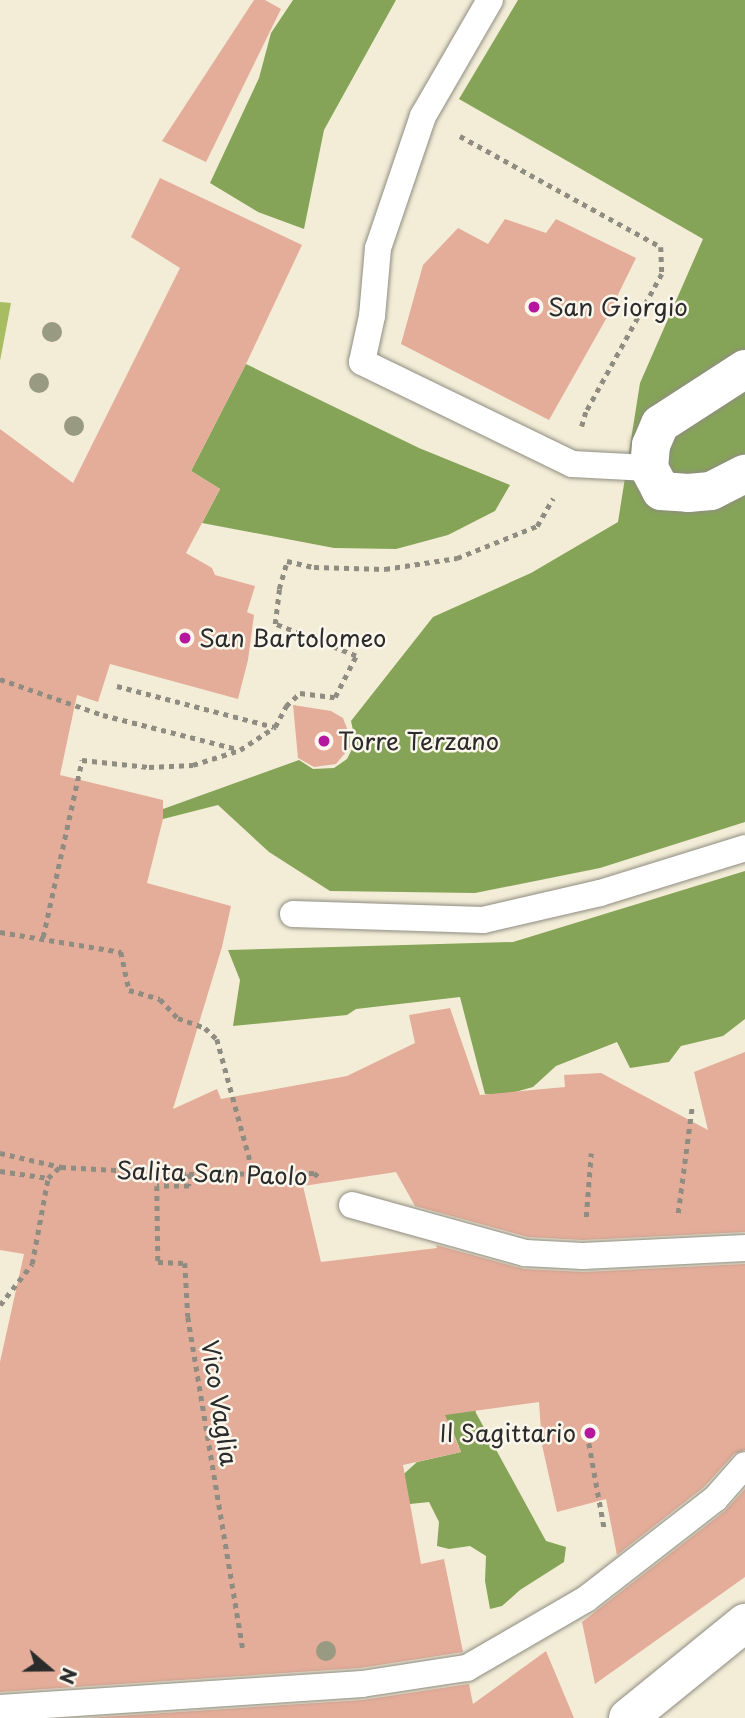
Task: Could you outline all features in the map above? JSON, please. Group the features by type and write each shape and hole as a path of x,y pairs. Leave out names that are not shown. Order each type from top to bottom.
{"street":[{"path":"745,369 660,424 652,445 649,468 661,491 688,493 711,491 745,474"},
{"path":"628,1718 745,1623"}],"lane":[{"path":"490,0 423,116 379,248 372,316 362,362 572,464 649,468"},
{"path":"293,914 483,920 600,893 745,848"},
{"path":"352,1205 524,1253 583,1256 745,1248"},
{"path":"0,1708 362,1684 467,1668 586,1599 715,1499 745,1465"}],"path":[{"path":"43,937 82,760 149,767 193,765 240,750 275,727 286,706 300,693 335,697 356,656 275,624 279,589 287,561 314,567 385,569 457,558 537,526 572,464 586,412 662,274 661,247 423,116"},
{"path":"0,680 45,697 240,750"},
{"path":"117,686 275,727"},
{"path":"0,932 121,952 129,990 160,999 178,1018 205,1028 217,1039 254,1175"},
{"path":"673,1252 692,1107"},
{"name":"Salita San Paolo","path":"0,1153 61,1167 189,1174 314,1172 352,1205"},
{"path":"583,1256 592,1153"},
{"path":"0,1305 32,1264 48,1178 61,1167"},
{"path":"0,1171 48,1178"},
{"name":"Vico Vaglia","path":"189,1174 189,1185 157,1186 158,1262 185,1263 188,1317 250,1692"},
{"path":"589,1443 599,1499"}],"green space":[{"path":"293,0 396,0 324,130 304,229 258,212 210,183 259,78 271,33"},
{"path":"518,0 745,0 745,822 600,868 475,893 330,891 269,852 218,805 163,819 163,809 299,760 313,769 334,768 347,759 352,749 354,735 351,721 433,617 531,573 618,522 640,383 703,239 459,99"},
{"path":"0,302 11,303 0,361"},
{"path":"246,364 419,448 510,485 495,511 448,535 396,549 334,548 202,523 220,489 191,471"},
{"path":"745,871 745,1019 723,1036 681,1046 669,1062 630,1068 617,1042 556,1066 533,1087 504,1095 485,1094 460,997 356,1009 347,1015 233,1026 240,980 228,950 513,942"},
{"path":"470,1389 476,1413 546,1541 566,1547 564,1562 520,1590 502,1606 490,1609 485,1581 486,1556 470,1546 449,1549 437,1546 439,1522 429,1502 410,1504 395,1482 417,1462 461,1452 451,1427 436,1416"}],"building":[{"path":"254,0 265,0 281,9 206,162 162,141"},
{"path":"160,178 302,245 246,364 191,471 220,489 186,553 212,568 215,575 255,586 247,612 254,615 248,660 238,699 110,664 98,702 77,695 60,775 163,800 163,819 147,883 231,906 222,947 173,1109 217,1089 221,1099 347,1076 415,1043 409,1015 450,1008 480,1095 565,1087 564,1075 601,1073 708,1130 694,1072 745,1052 745,1232 583,1240 528,1237 415,1206 396,1172 303,1186 321,1262 437,1248 436,1245 524,1269 584,1272 745,1264 745,1450 734,1454 704,1487 617,1555 606,1499 557,1512 542,1445 539,1402 445,1415 461,1452 403,1465 421,1564 444,1559 463,1652 360,1668 0,1692 0,1362 24,1254 0,1250 0,429 73,483 180,268 131,237"},
{"name":"San Giorgio","path":"505,219 546,233 556,219 636,258 606,319 549,420 401,344 423,265 458,228 488,244"},
{"name":"Torre Terzano","path":"293,705 331,711 343,718 350,736 350,747 336,764 314,767 298,758"},
{"path":"745,1489 745,1577 595,1684 582,1622 725,1511"},
{"path":"546,1651 574,1718 87,1718 363,1700 469,1684 473,1704"}],"place":[{"name":"San Giorgio","path":"534,307"},
{"name":"San Bartolomeo","path":"185,638"},
{"name":"Torre Terzano","path":"324,741"},
{"name":"Il Sagittario","path":"590,1433"}]}
